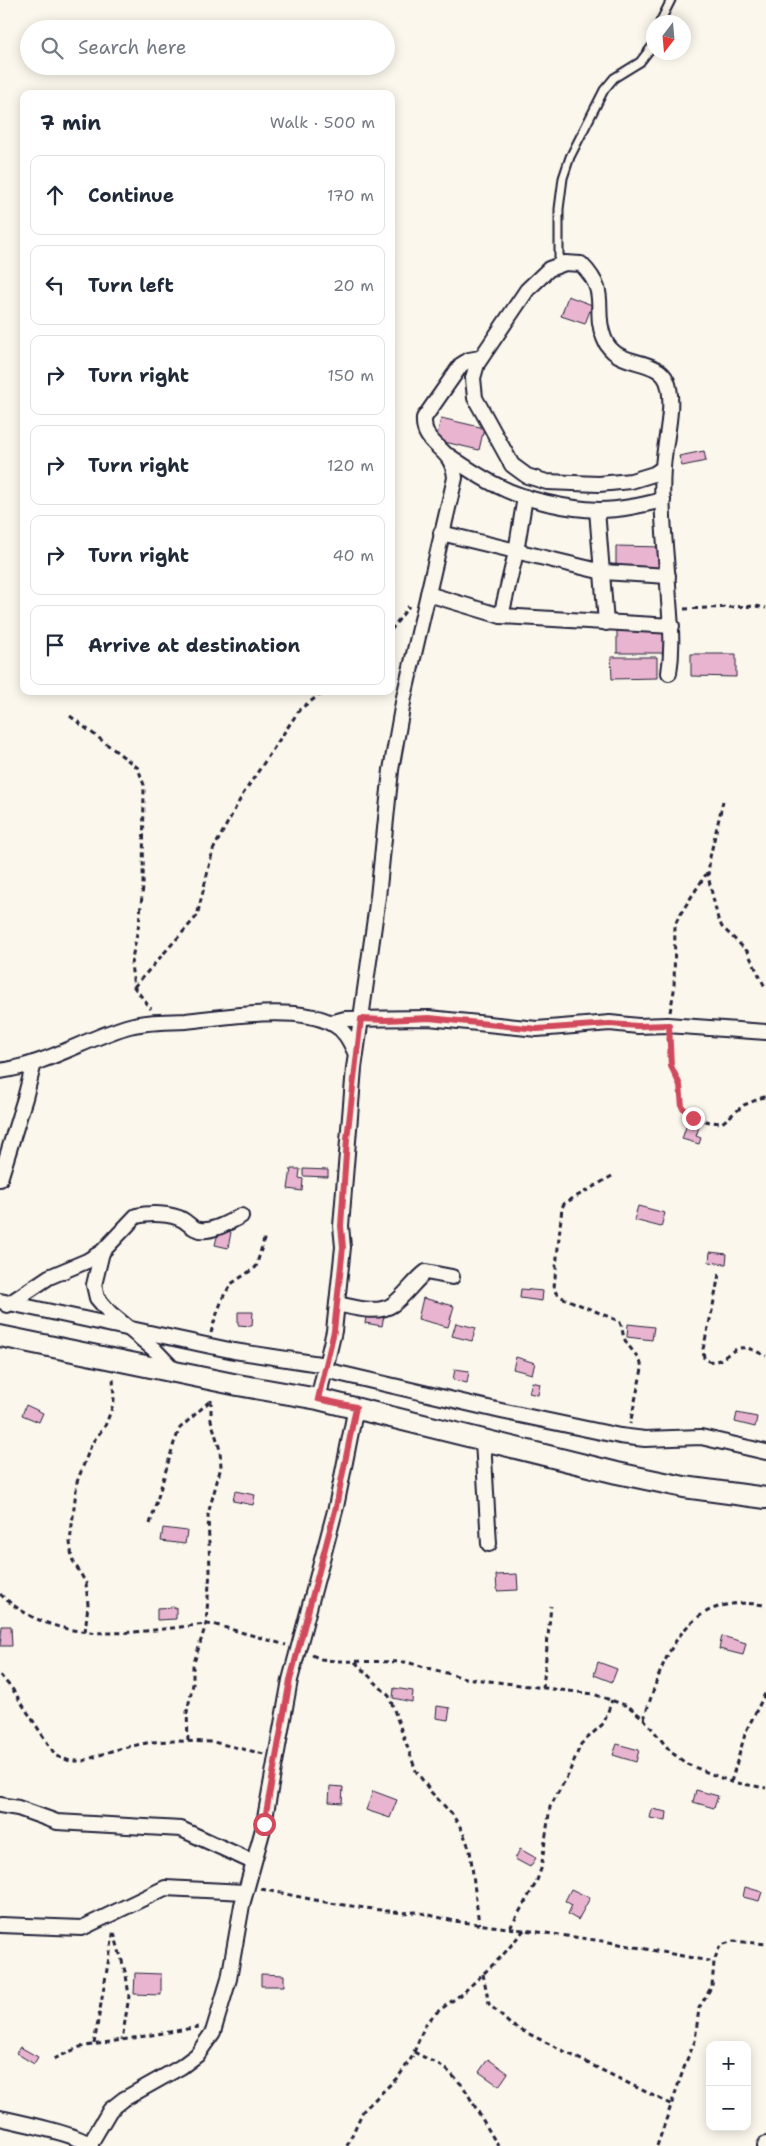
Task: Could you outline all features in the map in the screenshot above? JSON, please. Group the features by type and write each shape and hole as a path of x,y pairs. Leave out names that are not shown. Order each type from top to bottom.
{"street":[{"path":"663,468 654,474 631,481 599,484 547,482 526,476 512,465 475,398 473,378 480,358 527,290 549,269 572,262 581,264 596,282 600,296 603,337 609,348 619,358 650,366 663,374 669,392 663,468 663,500 672,626 672,653 668,673"},
{"path":"480,358 469,360 461,365 424,418 426,435 449,456 498,486 525,497 565,506 597,510 636,506 663,500"},
{"path":"318,1399 334,1331 343,1247 341,1226 347,1139 356,1055 378,897 391,770 404,697 455,478 454,465 449,456"},
{"path":"501,616 516,552 525,497"},
{"path":"597,510 606,623"},
{"path":"441,534 603,572 668,576"},
{"path":"428,594 501,616 672,626"},
{"path":"0,1070 14,1069 56,1056 99,1036 128,1026 168,1021 278,1014 298,1014 319,1018 330,1023 343,1031 356,1055"},
{"path":"330,1023 345,1019 429,1018 537,1029 610,1024 638,1026 668,1025 766,1032"},
{"path":"0,1179 34,1062"},
{"path":"3,1305 49,1277 87,1261 102,1252 136,1216 143,1214 180,1218 195,1229 209,1230 241,1216"},
{"path":"102,1252 94,1285 97,1298 125,1327 155,1350 175,1371"},
{"path":"336,1304 376,1310 391,1305 414,1281 426,1272 452,1277"},
{"path":"3,1305 125,1327 210,1346 326,1368 501,1412 627,1437 653,1439 691,1436 766,1452"},
{"path":"2,1341 110,1358 175,1371 213,1389 318,1399 617,1473 684,1486 766,1498"},
{"path":"0,2118 57,2132 90,2145 110,2110 189,2061 210,2037 228,1979 246,1889 265,1820 290,1680 336,1507 356,1407"},
{"path":"483,1441 489,1544"},
{"path":"0,1805 23,1809 58,1822 181,1829 253,1862"},
{"path":"0,1925 76,1929 165,1888 246,1889"}],"lane":[{"path":"664,15 671,0"},
{"path":"559,266 559,209 563,178 570,157 604,90 614,78 640,62 646,54"}],"path":[{"path":"670,610 756,606 766,608"},
{"path":"134,987 197,916 213,850 243,794 300,709 320,695"},
{"path":"70,716 138,768 144,785 143,887 139,924 131,964 134,987 152,1010 168,1021"},
{"path":"724,801 708,871 675,925 674,991 668,1025 671,1066 680,1085 682,1107 693,1118 722,1123 744,1105 766,1096"},
{"path":"708,871 718,920 725,931 747,950 766,989"},
{"path":"612,1176 565,1202 562,1207 554,1288 556,1294 561,1297 619,1321 624,1338 640,1360 642,1369 627,1437"},
{"path":"210,1346 212,1325 223,1296 231,1284 256,1267 265,1236"},
{"path":"719,1274 702,1349 704,1358 711,1362 716,1362 741,1348 750,1349 766,1356"},
{"path":"86,1632 88,1605 86,1583 72,1559 70,1542 79,1474 92,1443 105,1426 114,1400 110,1358"},
{"path":"150,1524 174,1442 180,1428 213,1389"},
{"path":"188,1741 187,1712 193,1684 193,1666 206,1624 210,1570 208,1514 221,1466 220,1450 211,1420 213,1389"},
{"path":"0,1594 13,1606 33,1618 70,1631 127,1632 206,1624 216,1625 298,1648 321,1659 355,1662 406,1662 465,1678 593,1694 628,1706 644,1719 671,1752 686,1764 731,1782 766,1788"},
{"path":"644,1719 659,1670 681,1633 696,1618 710,1610 730,1604 766,1605"},
{"path":"542,1688 551,1606"},
{"path":"355,1662 389,1696 416,1771 431,1792 452,1814 462,1830 470,1850 479,1924"},
{"path":"0,1675 14,1690 56,1756 70,1761 83,1761 114,1750 151,1742 188,1741 213,1742 276,1757"},
{"path":"731,1782 746,1731 766,1692"},
{"path":"510,1928 536,1883 541,1869 550,1808 568,1775 581,1744 604,1723 612,1700"},
{"path":"246,1889 402,1913 417,1912 454,1921 609,1942 714,1962"},
{"path":"94,2044 116,1912"},
{"path":"113,1930 126,1974 129,1996 122,2040"},
{"path":"347,2146 363,2111 399,2076 414,2052 425,2025 436,2013 464,1992 502,1956 524,1930"},
{"path":"657,2146 686,2062 695,2042 699,2008 712,1986 714,1962 721,1944 734,1941 766,1944"},
{"path":"483,1974 489,2004 511,2025 672,2105"},
{"path":"54,2059 80,2047 94,2044 215,2025"},
{"path":"414,2052 445,2068 464,2086 498,2146"}],"building":[{"path":"568,296 592,305 585,324 561,316"},
{"path":"441,418 484,428 479,450 436,440"},
{"path":"704,451 706,461 682,466 679,456"},
{"path":"616,546 663,547 662,570 616,569"},
{"path":"617,630 664,630 664,653 617,653"},
{"path":"691,654 736,654 736,677 691,676"},
{"path":"611,657 657,657 657,678 612,679"},
{"path":"688,1121 700,1124 696,1136 701,1138 699,1144 682,1139"},
{"path":"291,1169 300,1169 299,1178 303,1179 302,1191 288,1189"},
{"path":"303,1169 328,1170 328,1177 303,1176"},
{"path":"638,1206 665,1213 661,1227 634,1220"},
{"path":"219,1229 231,1232 228,1248 215,1245"},
{"path":"710,1252 727,1254 726,1264 709,1262"},
{"path":"521,1289 543,1291 542,1301 520,1298"},
{"path":"423,1298 454,1306 448,1327 418,1319"},
{"path":"238,1312 253,1312 252,1326 238,1325"},
{"path":"367,1312 384,1315 382,1326 365,1323"},
{"path":"456,1323 476,1328 472,1341 452,1336"},
{"path":"628,1324 654,1327 652,1340 627,1337"},
{"path":"516,1357 535,1363 532,1374 513,1369"},
{"path":"455,1369 469,1371 467,1383 453,1380"},
{"path":"532,1382 540,1384 538,1395 529,1393"},
{"path":"26,1405 43,1413 39,1422 22,1415"},
{"path":"737,1413 757,1417 755,1427 735,1422"},
{"path":"235,1491 255,1495 253,1505 233,1501"},
{"path":"163,1528 187,1531 185,1544 161,1541"},
{"path":"517,1574 518,1590 497,1591 496,1575"},
{"path":"176,1607 176,1619 157,1620 157,1608"},
{"path":"2,1626 11,1626 12,1646 0,1646"},
{"path":"722,1636 746,1643 743,1655 719,1649"},
{"path":"598,1662 617,1669 612,1682 594,1675"},
{"path":"394,1688 413,1691 412,1702 393,1698"},
{"path":"437,1706 450,1708 448,1720 436,1718"},
{"path":"617,1744 639,1750 636,1762 613,1755"},
{"path":"330,1786 343,1787 342,1803 329,1802"},
{"path":"696,1790 718,1796 714,1808 693,1802"},
{"path":"373,1791 397,1800 390,1818 366,1810"},
{"path":"652,1809 667,1812 666,1821 650,1818"},
{"path":"520,1849 536,1858 530,1867 515,1859"},
{"path":"745,1887 762,1892 759,1901 743,1897"},
{"path":"571,1889 590,1898 578,1920 568,1914 572,1905 565,1901"},
{"path":"135,1973 161,1974 161,1995 134,1994"},
{"path":"261,1974 284,1975 284,1986 261,1986"},
{"path":"20,2047 38,2057 34,2064 16,2053"},
{"path":"488,2059 508,2073 499,2086 479,2072"}],"route":[{"path":"264,1824 290,1680 336,1507 356,1407 318,1399 334,1331 343,1247 341,1226 347,1139 361,1019 429,1018 537,1029 610,1024 638,1026 669,1025 671,1066 678,1079 683,1096 682,1107 693,1118"}]}
